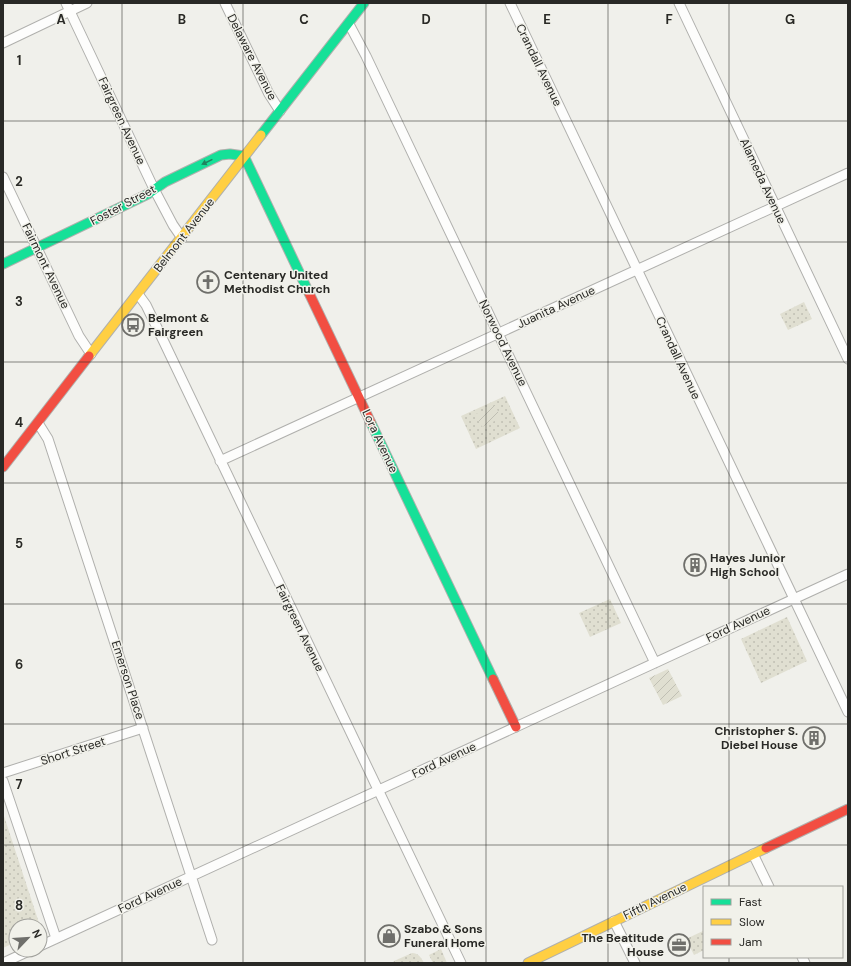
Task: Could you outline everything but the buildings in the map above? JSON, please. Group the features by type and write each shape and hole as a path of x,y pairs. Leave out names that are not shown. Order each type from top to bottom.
{"street":[{"path":"3,43 68,7 87,3"},
{"name":"Delaware Avenue","path":"225,3 269,94 280,110"},
{"name":"Belmont Avenue","path":"3,467 364,3"},
{"name":"Crandall Avenue","path":"510,3 848,712"},
{"name":"Alameda Avenue","path":"679,3 848,359"},
{"name":"Fairgreen Avenue","path":"68,7 154,190 173,225 182,238"},
{"name":"Norwood Avenue","path":"348,24 363,51 655,663"},
{"name":"Foster Street","path":"3,264 148,194 164,182 221,155 230,154 244,156"},
{"name":"Lora Avenue","path":"244,156 516,727"},
{"name":"Juanita Avenue","path":"220,461 848,174"},
{"name":"Fairmont Avenue","path":"3,177 79,336 91,354"},
{"name":"Fairgreen Avenue","path":"138,294 146,305 163,340 461,963"},
{"name":"Emerson Place","path":"38,423 48,439 212,940"},
{"name":"Ford Avenue","path":"48,942 848,574"},
{"name":"Short Street","path":"3,773 143,728"},
{"path":"3,781 56,938"},
{"name":"Fifth Avenue","path":"528,963 848,809"},
{"path":"753,854 769,886"},
{"path":"614,921 635,963"},
{"path":"3,963 14,958"}],"shaded area":[{"path":"804,302 812,319 788,330 780,314"},
{"path":"505,396 520,428 476,449 461,416"},
{"path":"495,405 501,418 482,427 476,414"},
{"path":"610,599 621,623 590,637 579,613"},
{"path":"787,617 807,661 761,683 741,639"},
{"path":"668,669 682,696 663,705 649,678"},
{"path":"3,813 37,918 8,918 8,946 3,948"},
{"path":"703,931 703,950 694,955 686,939"},
{"path":"441,949 447,963 433,963 429,955"},
{"path":"412,953 419,956 424,963 393,963 394,961"}],"traffic: fast":[{"path":"261,135 364,3"},
{"path":"3,264 148,194 165,182 221,155 230,154 244,156 309,293"},
{"path":"371,423 493,679"}],"traffic: slow":[{"path":"89,356 261,135"},
{"path":"528,963 766,848"}],"traffic: jam":[{"path":"309,293 371,423"},
{"path":"3,467 89,356"},
{"path":"493,679 516,727"},
{"path":"766,848 848,809"}],"place":[{"name":"Centenary United Methodist Church","path":"208,282"},
{"name":"Belmont & Fairgreen","path":"133,325"},
{"name":"Hayes Junior High School","path":"695,565"},
{"name":"Christopher S. Diebel House","path":"814,738"},
{"name":"Szabo & Sons Funeral Home","path":"389,936"},
{"name":"The Beatitude House","path":"679,945"}]}
